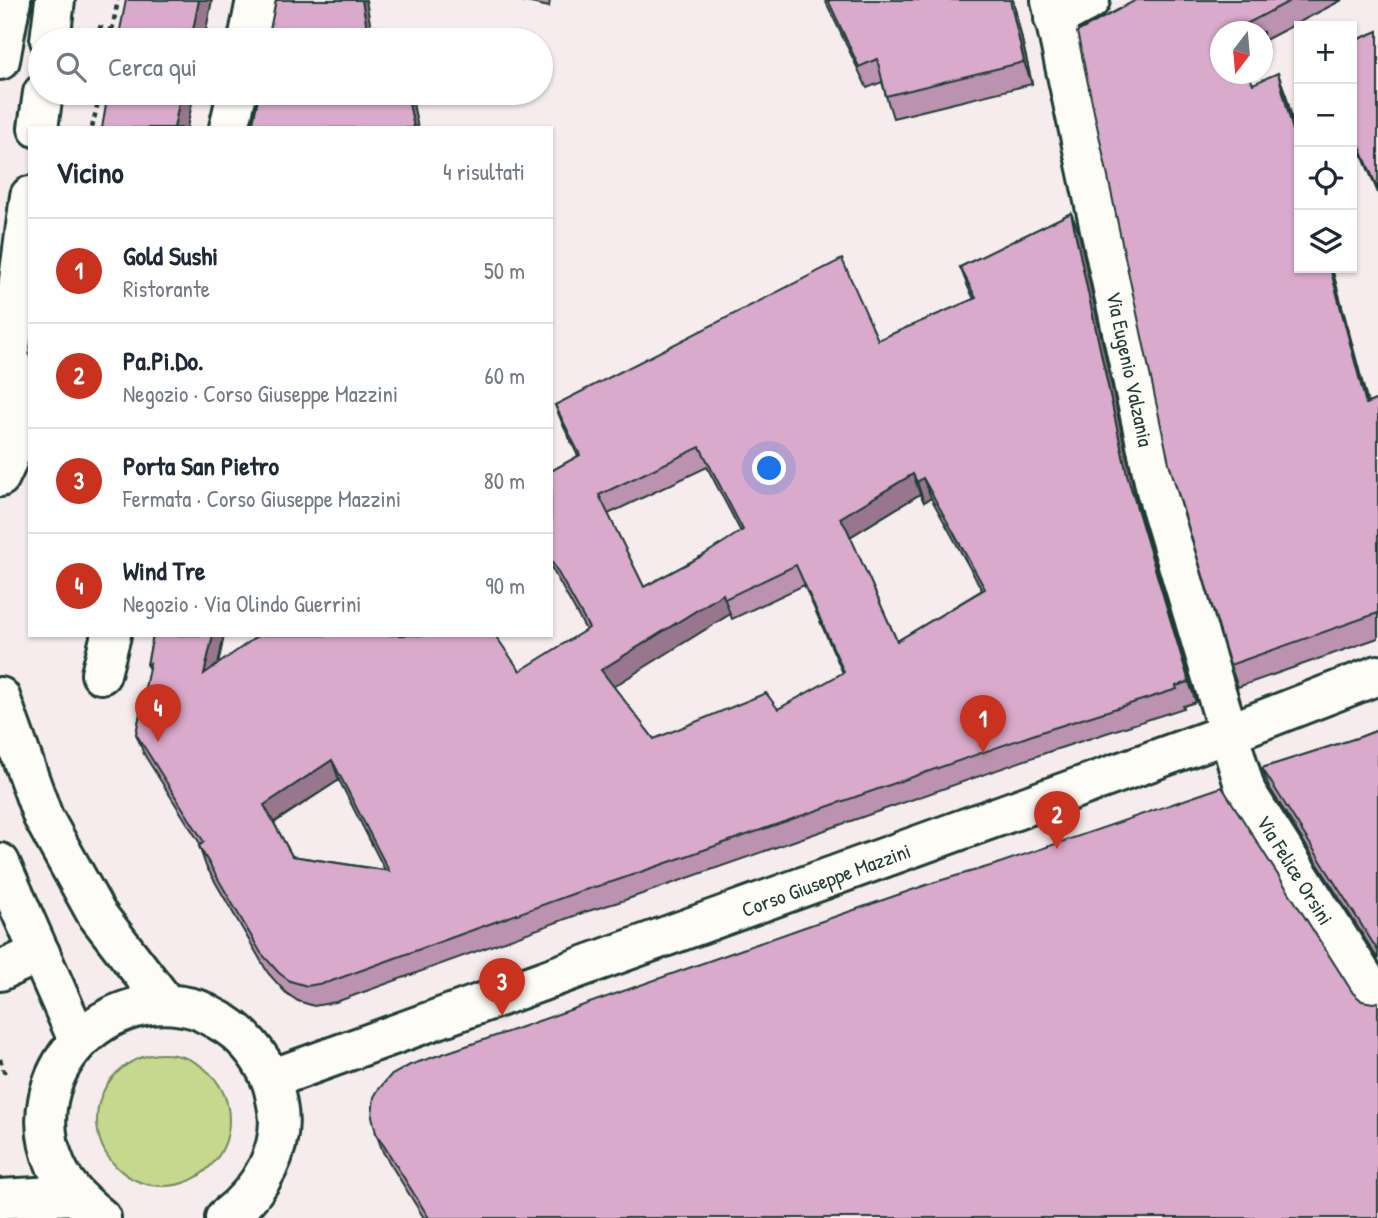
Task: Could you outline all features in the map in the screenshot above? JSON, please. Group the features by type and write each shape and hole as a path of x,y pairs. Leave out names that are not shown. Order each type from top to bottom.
{"street":[{"path":"0,57 11,0"},
{"path":"52,28 55,0"},
{"path":"250,28 256,0"},
{"path":"1053,9 1090,0"},
{"name":"Via Eugenio Valzania","path":"1053,9 1156,490 1229,733"},
{"path":"38,126 41,105"},
{"path":"229,126 234,105"},
{"path":"0,477 24,428 18,391 5,346 28,208"},
{"path":"101,674 110,637"},
{"name":"Corso Giuseppe Mazzini","path":"271,1079 1229,733 1378,675"},
{"path":"0,696 43,817 96,913 166,1004"},
{"name":"Via Felice Orsini","path":"1229,733 1246,792 1378,1000"},
{"path":"0,863 78,1040"},
{"path":"0,971 40,953"},
{"path":"87,1207 56,1166 47,1134 48,1100 59,1068 78,1040 104,1020 134,1008 166,1004 200,1010 230,1026 254,1050 271,1079 279,1113 276,1147 263,1179 239,1214"},
{"path":"0,1199 87,1207"}],"path":[{"path":"112,28 118,0"},
{"path":"93,126 98,105"}],"green space":[{"path":"163,1054 188,1059 210,1073 224,1095 229,1120 224,1145 210,1167 188,1181 163,1186 138,1181 116,1167 102,1145 97,1120 102,1095 116,1073 138,1059"}],"building":[{"path":"126,0 199,0 193,28 120,28"},
{"path":"276,0 362,0 367,28 270,28"},
{"path":"828,0 1010,0 1024,62 886,96 877,59 859,67"},
{"path":"1136,0 1292,0 1252,21 1210,21 1210,84 1273,84 1273,75 1278,73 1294,135 1294,273 1331,273 1366,404 1378,399 1378,613 1230,665 1169,463 1077,32"},
{"path":"1378,31 1378,190 1357,140 1357,40"},
{"path":"106,105 179,105 174,126 102,126"},
{"path":"257,105 409,105 414,126 252,126"},
{"path":"1071,213 1127,475 1189,682 1176,686 1177,689 1044,731 578,892 329,982 307,986 290,981 279,973 261,953 199,846 204,842 136,734 153,637 213,637 204,674 256,637 496,637 520,671 589,628 553,564 553,470 580,455 555,405 842,259 878,340 976,298 960,267","holes":["700,447 743,530 644,587 599,495","913,474 917,482 923,478 985,589 897,641 840,518","796,565 844,672 778,709 766,693 654,739 601,670 723,594 725,599","332,760 389,871 292,856 264,805"]},
{"path":"1378,730 1378,951 1262,768"},
{"path":"1222,787 1353,993 1362,1001 1378,1002 1378,1218 429,1218 376,1133 372,1116 374,1097 390,1076 410,1065 935,882 994,865"}],"place":[{"name":"Wind Tre","path":"158,742"},
{"name":"Gold Sushi","path":"983,753"},
{"name":"Pa.Pi.Do.","path":"1057,849"},
{"name":"Porta San Pietro","path":"502,1016"}]}
